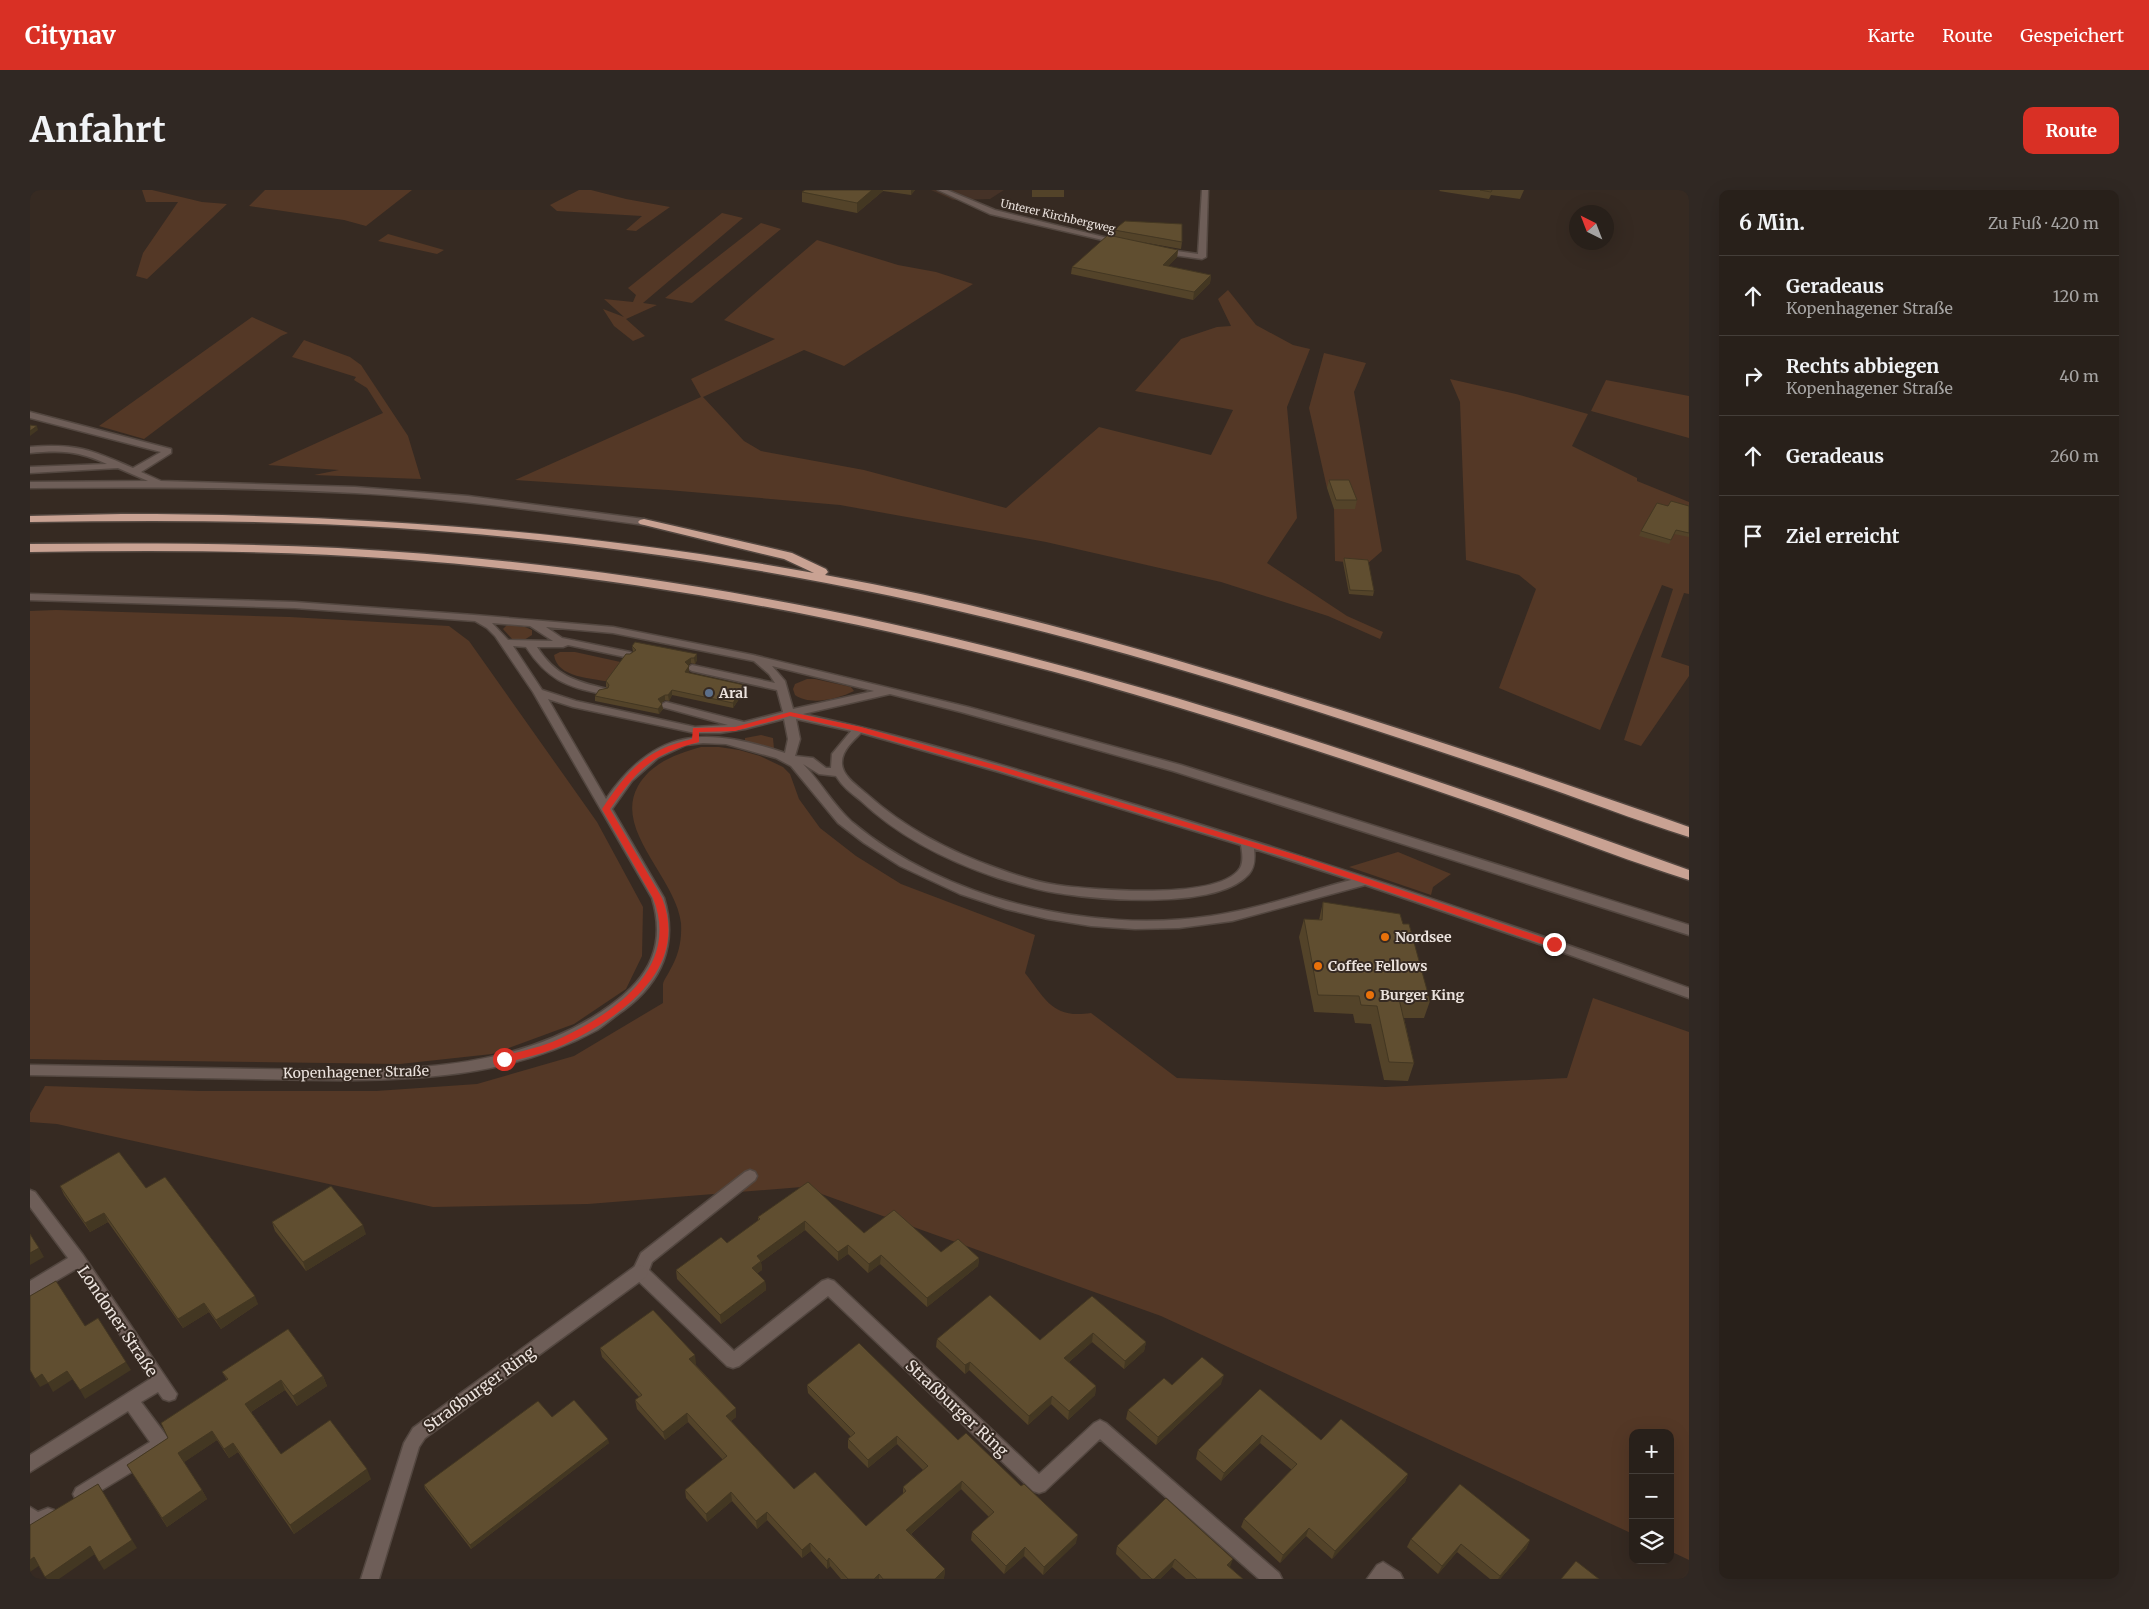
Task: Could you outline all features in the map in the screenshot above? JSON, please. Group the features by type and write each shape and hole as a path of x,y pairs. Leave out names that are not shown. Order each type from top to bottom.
{"highway":[{"path":"30,519 163,517 382,523 563,539 662,551 841,582 994,615 1182,665 1300,701 1689,832"},
{"path":"644,522 788,556 841,582"},
{"path":"30,548 145,546 280,549 372,554 566,572 767,603 1020,659 1246,723 1406,775 1689,875"}],"street":[{"name":"Unterer Kirchbergweg","path":"941,190 993,212 1124,243"},
{"path":"1152,248 1202,257 1205,190"},
{"path":"30,414 168,451 133,472"},
{"path":"30,450 76,449 162,484"},
{"path":"30,470 120,466"},
{"path":"30,485 162,484 355,490 468,499 644,522"},
{"path":"30,597 277,604 474,618 612,630 753,658 1051,731 1177,768 1689,930"},
{"name":"Kopenhagener Straße","path":"30,1070 368,1075 473,1066 537,1051 561,1042 604,1019 638,991 649,979 656,965 662,945 664,922 658,898 538,692 495,630 474,618"},
{"path":"532,623 551,636 572,644 630,655"},
{"path":"505,643 572,644"},
{"path":"530,644 545,666 558,678 573,684 603,691"},
{"path":"753,658 778,677 782,688 790,714 794,739 789,759"},
{"path":"692,668 782,688"},
{"path":"606,809 642,763 696,735 747,726 858,697 891,691"},
{"path":"538,692 573,704 696,735 725,740 789,759 809,762 823,771 839,773"},
{"path":"666,705 747,726"},
{"path":"790,714 858,729 1003,769 1246,843 1366,881 1689,993"},
{"path":"858,729 837,757 836,764 839,773 879,812 923,841 974,865 1023,881 1055,888 1120,896 1218,887 1244,872 1249,859 1246,843"},
{"path":"789,759 801,768 832,808 869,841 918,871 1003,903 1028,910 1076,919 1151,923 1202,922 1254,912 1366,881"},
{"name":"Straßburger Ring","path":"370,1579 412,1443 419,1433 640,1272 646,1258 750,1176"},
{"name":"Londoner Straße","path":"30,1196 78,1260 164,1388 130,1400 30,1464"},
{"name":"Londoner Straße","path":"30,1289 78,1260"},
{"name":"Straßburger Ring","path":"640,1272 733,1360 828,1286 1039,1485 1100,1428 1273,1579"},
{"path":"30,1515 36,1524 162,1444 130,1400"},
{"path":"1376,1579 1383,1571 1394,1579"}],"shaded area":[{"path":"142,190 152,190 202,202 227,204 147,279 136,276 143,253 178,202 146,202"},
{"path":"265,190 412,190 366,226 344,220 249,206"},
{"path":"579,190 591,190 670,207 636,231 626,230 642,216 557,211 550,205"},
{"path":"931,190 1004,190 990,199 953,200"},
{"path":"722,213 743,218 643,303 657,305 626,319 645,336 633,341 614,326 603,309 624,317 604,299 633,302 636,295 628,288"},
{"path":"761,223 781,229 692,303 665,298"},
{"path":"388,234 444,250 437,254 378,241"},
{"path":"817,240 898,265 936,272 973,284 844,366 804,350 703,397 744,441 761,451 864,470 1006,508 1099,427 1211,455 1233,410 1135,391 1181,339 1217,327 1231,326 1218,299 1228,290 1256,325 1293,345 1310,349 1287,407 1297,518 1267,563 1347,616 1383,632 1380,639 1328,616 1221,582 1046,542 840,505 668,490 515,480 701,397 691,379 775,339 724,320"},
{"path":"252,317 288,333 281,336 144,439 99,426"},
{"path":"304,340 350,357 361,365 408,436 421,479 314,475 339,470 268,465 383,413 367,388 354,380 356,377 292,357"},
{"path":"1324,353 1366,363 1354,392 1382,551 1367,564 1335,561 1334,509 1355,508 1348,489 1327,488 1309,408"},
{"path":"1450,379 1516,394 1588,414 1572,446 1637,478 1637,481 1689,502 1689,594 1684,593 1661,657 1689,666 1689,676 1641,746 1624,740 1673,589 1662,585 1600,730 1499,688 1536,589 1519,575 1466,560 1460,402"},
{"path":"1606,380 1689,396 1689,438 1591,411"},
{"path":"56,610 290,617 449,626 469,641 597,822 643,907 642,956 626,989 574,1024 492,1054 400,1064 30,1059 30,611"},
{"path":"507,625 525,627 532,630 532,635 524,640 513,640 503,629"},
{"path":"560,652 575,652 625,663 610,682 568,673 557,663 554,655"},
{"path":"807,679 851,687 854,691 840,697 816,701 808,700 795,695 793,689 795,684"},
{"path":"761,735 773,738 774,749 745,743 745,738"},
{"path":"701,747 719,747 760,756 783,767 790,774 799,799 820,828 856,856 901,884 1035,935 1025,973 1045,999 1059,1010 1068,1013 1091,1013 1177,1078 1385,1087 1567,1078 1593,998 1689,1032 1689,1560 1674,1553 1674,1429 1629,1429 1629,1532 1161,1316 802,1187 588,1204 433,1207 57,1124 30,1122 30,1113 45,1086 200,1091 376,1091 477,1084 574,1056 663,1003 663,984 678,953 681,923 677,906 669,889 639,837 633,820 632,803 638,786 650,771 666,760"},
{"path":"1398,852 1451,874 1433,887 1431,895 1349,867"}],"building":[{"path":"805,190 872,190 857,203 802,192"},
{"path":"1125,221 1182,224 1182,242 1114,230"},
{"path":"1108,235 1178,250 1163,265 1211,275 1194,292 1072,267"},
{"path":"30,425 37,426 30,431"},
{"path":"1329,480 1349,480 1357,500 1336,500"},
{"path":"1671,501 1689,506 1689,533 1676,530 1671,540 1641,531 1657,503 1668,506"},
{"path":"1344,558 1368,560 1374,591 1350,590"},
{"path":"635,642 697,654 694,658 685,662 689,666 685,672 744,685 733,703 672,690 668,695 658,699 662,704 658,709 595,696 599,690 608,688 609,685 606,681 626,654 636,650 632,646"},
{"name":"Burger King","path":"1323,902 1400,914 1403,924 1409,924 1430,1001 1399,999 1414,1063 1389,1062 1377,1006 1361,1005 1359,996 1318,995 1304,919 1322,920"},
{"path":"119,1152 146,1188 165,1177 255,1296 216,1320 204,1303 178,1319 104,1213 85,1223 60,1186"},
{"path":"808,1182 864,1233 894,1210 941,1252 958,1239 979,1258 927,1298 881,1255 869,1264 848,1245 838,1252 805,1221 757,1256 761,1261 752,1268 765,1281 720,1315 676,1270 721,1237 727,1243 760,1219 758,1217"},
{"path":"331,1186 363,1225 303,1262 272,1222"},
{"path":"30,1234 39,1248 30,1253"},
{"path":"56,1281 85,1326 98,1318 126,1362 80,1390 67,1371 48,1383 42,1374 35,1379 30,1370 30,1296"},
{"path":"990,1295 1040,1340 1092,1296 1146,1342 1125,1361 1093,1333 1064,1358 1096,1386 1069,1411 1052,1396 1029,1416 970,1362 965,1365 937,1339"},
{"path":"653,1310 695,1355 689,1359 736,1408 726,1416 794,1489 815,1472 866,1526 906,1491 903,1487 928,1466 897,1436 868,1460 848,1439 855,1433 807,1385 859,1343 958,1440 966,1433 1021,1486 1024,1484 1078,1535 1044,1567 1025,1547 1006,1566 972,1532 994,1512 962,1481 906,1530 945,1569 935,1579 883,1579 879,1574 874,1579 848,1579 829,1558 827,1561 810,1543 802,1550 767,1512 756,1521 731,1492 706,1514 685,1490 727,1456 687,1413 663,1432 635,1400 642,1395 600,1348"},
{"path":"288,1329 323,1376 293,1396 281,1380 245,1404 281,1454 330,1420 367,1469 290,1525 233,1443 224,1449 212,1431 178,1453 202,1490 162,1518 127,1465 168,1438 161,1423 228,1379 222,1372"},
{"path":"1202,1357 1224,1375 1158,1437 1128,1410 1164,1378 1172,1385"},
{"path":"1260,1389 1321,1440 1341,1419 1408,1474 1335,1551 1309,1528 1283,1555 1244,1519 1297,1464 1262,1435 1224,1473 1198,1450"},
{"path":"574,1400 608,1439 470,1545 424,1485 538,1401 552,1417"},
{"path":"98,1484 132,1540 99,1562 90,1546 45,1577 34,1557 30,1560 30,1525"},
{"path":"1460,1484 1530,1540 1500,1576 1461,1544 1442,1566 1411,1539"},
{"path":"1166,1498 1233,1559 1227,1565 1243,1579 1197,1579 1175,1559 1152,1579 1117,1546"},
{"path":"1576,1561 1599,1579 1561,1579"}],"place":[{"name":"Aral","path":"709,693"},
{"name":"Nordsee","path":"1385,937"},
{"name":"Coffee Fellows","path":"1318,966"},
{"name":"Burger King","path":"1370,995"}],"route":[{"path":"504,1059 537,1051 561,1042 604,1019 638,991 649,979 656,965 664,938 664,922 658,898 606,809 626,780 642,763 662,751 675,745 696,740 695,730 735,729 790,714 824,720 1003,769 1300,859 1554,944"}]}
